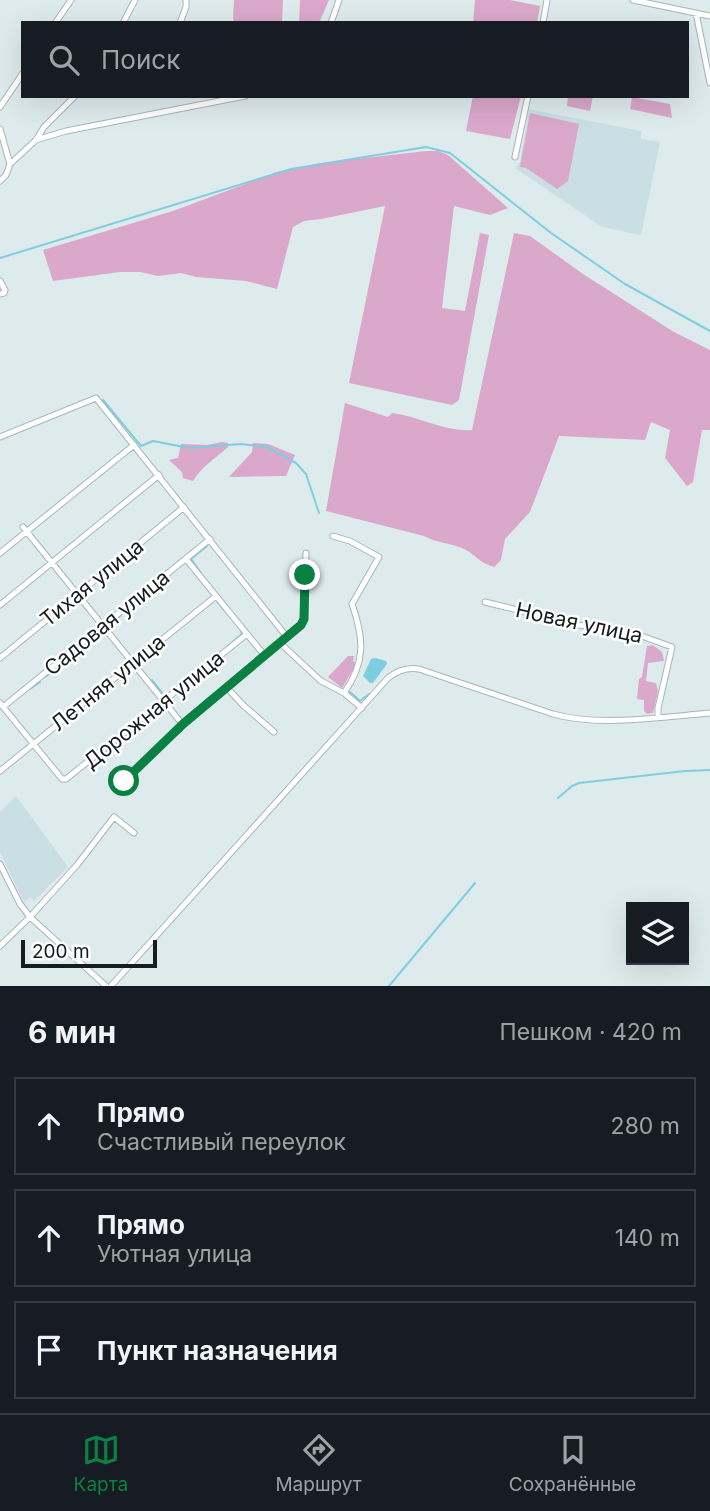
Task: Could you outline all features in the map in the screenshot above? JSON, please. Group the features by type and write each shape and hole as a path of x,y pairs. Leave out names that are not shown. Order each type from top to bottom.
{"street":[{"path":"57,21 71,0"},
{"path":"125,21 135,0"},
{"path":"181,21 186,0"},
{"path":"332,21 339,0"},
{"path":"542,21 547,0"},
{"path":"633,0 710,16"},
{"path":"696,13 710,83"},
{"path":"0,107 21,76"},
{"path":"0,181 6,175 10,164 36,141 44,127 73,98"},
{"path":"36,141 66,131 235,98"},
{"path":"515,157 527,98"},
{"path":"0,129 10,164"},
{"path":"0,281 5,290 2,294"},
{"path":"0,437 96,398 287,637"},
{"path":"0,553 26,529 134,444"},
{"path":"0,605 159,475"},
{"name":"Тихая улица","path":"0,658 184,507"},
{"path":"26,529 183,724"},
{"path":"333,536 350,541 379,557 352,604 360,627 361,651 357,673 344,693"},
{"name":"Садовая улица","path":"2,705 209,539"},
{"path":"124,781 183,724 301,625 304,619 306,553"},
{"path":"186,559 265,656"},
{"name":"Летняя улица","path":"0,771 216,596"},
{"name":"Новая улица","path":"485,602 578,625 628,631 672,647 658,717"},
{"name":"Дорожная улица","path":"33,744 62,779 70,778 247,634"},
{"path":"280,643 321,681 344,693 362,708"},
{"path":"0,864 20,904 30,917 108,986 391,675 400,670 412,668 562,716 585,719 710,712"},
{"path":"227,688 274,732"},
{"path":"2,705 33,744"},
{"path":"0,946 77,864 114,817 134,833"}],"shaded area":[{"path":"234,0 283,0 282,21 233,20"},
{"path":"300,0 329,0 320,21 299,21"},
{"path":"475,0 510,0 540,6 537,21 473,21"},
{"path":"473,98 520,98 510,139 466,131"},
{"path":"568,98 593,98 590,111 567,106"},
{"path":"632,98 670,104 672,118 630,109"},
{"path":"529,109 641,131 641,139 660,142 641,235 602,227 515,168 520,162"},
{"path":"530,113 579,124 568,181 557,189 526,168 520,167"},
{"path":"438,151 448,155 508,208 490,215 454,206 442,308 465,311 480,233 489,235 459,400 452,405 349,383 385,206 304,221 293,227 277,289 246,281 196,277 181,273 158,276 120,272 53,281 43,250 173,211 277,172 321,163"},
{"path":"514,233 530,236 583,274 674,332 710,350 710,430 702,430 693,482 687,486 665,458 670,430 651,422 645,440 559,436 530,512 505,539 501,560 494,567 459,547 326,511 345,403 388,417 392,413 452,429 472,430"},
{"path":"228,443 228,447 193,481 183,478 182,472 169,460 178,458 181,444 207,445"},
{"path":"253,443 268,444 295,455 286,476 229,477 252,452"},
{"path":"653,645 662,652 664,661 648,663 646,681 656,683 658,691 653,713 647,714 644,711 644,700 637,699 647,646"},
{"path":"348,656 354,656 353,662 356,662 356,665 342,688 328,677"},
{"path":"16,796 68,867 34,901 30,897 24,903 0,852 0,812"}],"water":[{"path":"371,659 386,661 387,664 373,683 370,683 363,676"}],"waterway":[{"path":"0,258 291,169 426,147 450,153 551,233 625,284 710,331"},
{"path":"103,400 141,446 153,441 189,448 241,444 267,447 296,463 306,474 319,513"},
{"path":"201,573 191,559 207,546"},
{"path":"141,599 151,592"},
{"path":"217,601 226,612"},
{"path":"125,612 134,604"},
{"path":"108,626 120,616"},
{"path":"90,641 102,631"},
{"path":"228,646 242,634 241,631"},
{"path":"75,653 85,645"},
{"path":"60,665 71,657"},
{"path":"45,677 55,669"},
{"path":"152,680 164,695"},
{"path":"30,689 40,682"},
{"path":"350,692 360,701 369,694"},
{"path":"104,754 162,707"},
{"path":"558,798 579,783 710,770"},
{"path":"389,986 475,883"}],"route":[{"path":"124,781 183,724 301,625 304,619 305,575"}]}
